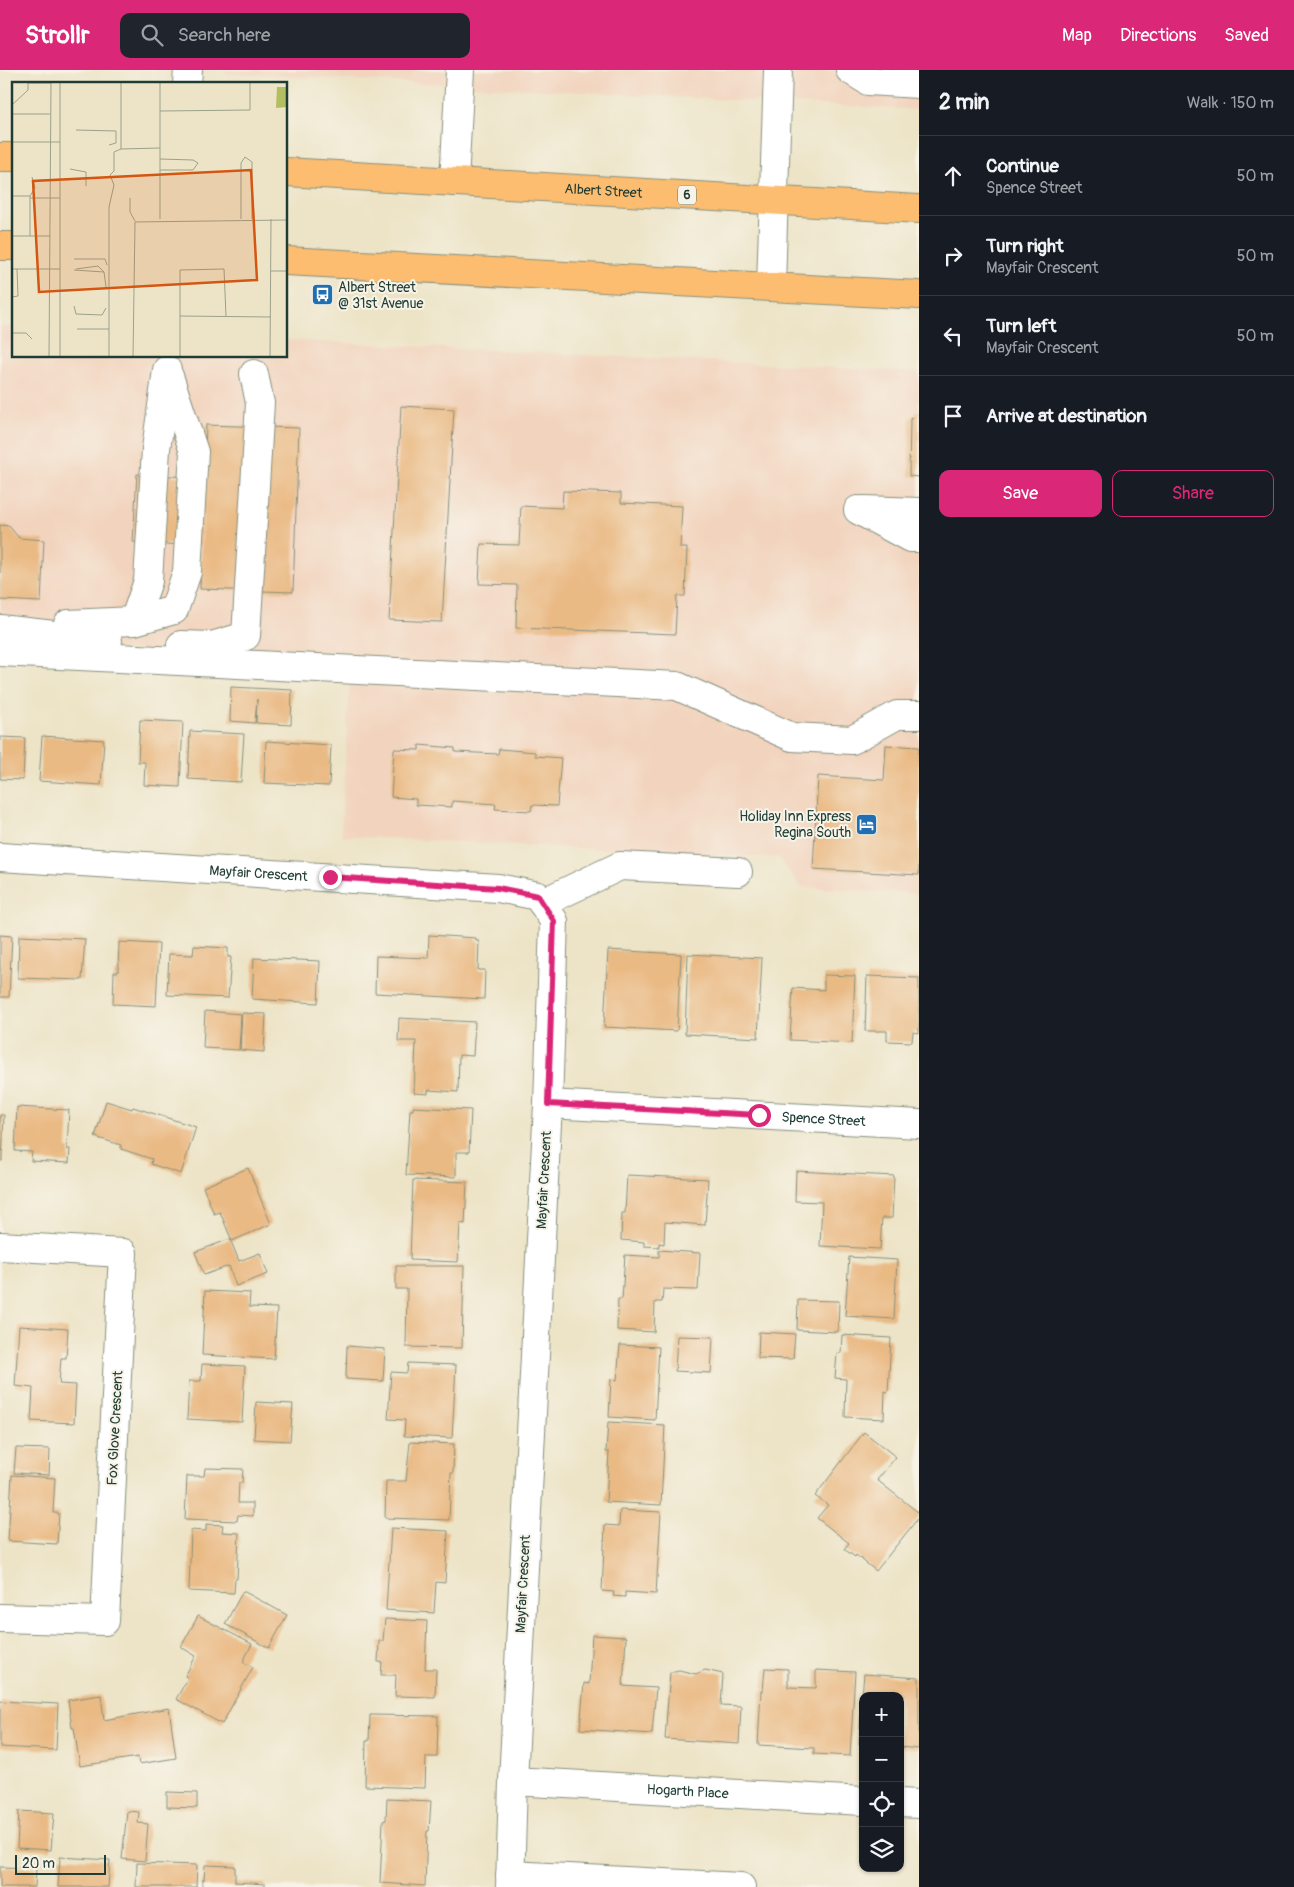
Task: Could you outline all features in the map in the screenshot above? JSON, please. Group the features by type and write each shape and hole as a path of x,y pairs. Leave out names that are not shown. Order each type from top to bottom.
{"main road":[{"name":"Albert Street","path":"288,172 919,209"},
{"path":"288,261 462,272 771,286 919,295"}],"street":[{"path":"454,182 460,70"},
{"path":"771,286 778,70"},
{"path":"850,70 868,81 919,84"},
{"path":"2,637 94,622 134,621 174,610 188,572 194,452 168,370 156,449 148,581 134,621"},
{"path":"2,637 212,646 246,636 260,403 254,374"},
{"path":"919,512 858,510 910,538 919,538"},
{"path":"2,637 677,686 792,737 852,740 897,715 919,715"},
{"name":"Mayfair Crescent","path":"0,857 498,888 538,896 554,921 548,1104 513,1781 510,1881"},
{"path":"542,904 620,866 738,872"},
{"name":"Spence Street","path":"548,1104 919,1124"},
{"name":"Fox Glove Crescent","path":"0,1246 123,1253 106,1621 0,1618"},
{"name":"Hogarth Place","path":"513,1781 859,1801"},
{"path":"904,1803 919,1804"},
{"path":"510,1881 741,1887"}],"shaded area":[{"path":"224,70 919,70 919,110 224,73"},
{"path":"0,326 12,327 12,358 288,358 288,340 919,372 919,894 801,887 779,858 341,836 351,660 0,643"}],"building":[{"path":"401,406 454,409 442,622 389,620"},
{"path":"919,410 919,477 909,476 910,419"},
{"path":"206,425 299,428 293,592 200,589"},
{"path":"137,474 204,478 200,546 133,542"},
{"path":"563,491 621,493 621,503 682,506 680,548 687,548 685,596 677,596 675,634 516,628 517,585 479,584 481,544 519,545 521,506 562,508"},
{"path":"0,525 9,526 19,538 44,540 41,602 0,600"},
{"path":"231,687 292,690 291,725 256,723 257,699 255,723 230,721"},
{"path":"140,720 183,722 180,787 144,785 145,762 138,762"},
{"path":"190,731 244,734 241,782 188,779"},
{"path":"42,736 104,740 101,785 39,781"},
{"path":"0,737 25,738 23,780 0,779"},
{"path":"266,741 331,745 329,786 264,783"},
{"path":"419,745 455,748 455,752 498,754 499,749 535,752 535,756 561,758 557,806 532,805 531,811 495,809 496,804 452,801 452,807 416,805 416,799 391,797 394,749 419,750"},
{"name":"Holiday Inn Express Regina South","path":"886,745 919,747 919,875 813,869 818,776 884,780"},
{"path":"0,935 12,936 9,997 0,997"},
{"path":"429,935 476,938 476,941 479,941 478,970 485,970 484,999 375,993 376,956 428,958"},
{"path":"19,936 85,939 82,980 18,978"},
{"path":"119,942 159,944 156,1006 113,1004 114,972 118,972"},
{"path":"194,946 228,948 228,957 231,957 228,998 167,995 169,954 193,955"},
{"path":"608,950 681,954 677,1031 604,1027"},
{"path":"688,954 762,958 758,1038 685,1034"},
{"path":"254,958 320,961 318,1003 252,999"},
{"path":"824,975 855,976 852,1043 790,1040 793,988 824,990"},
{"path":"867,976 919,978 919,1033 913,1032 912,1042 887,1041 887,1031 865,1031"},
{"path":"205,1011 241,1014 239,1050 203,1048"},
{"path":"242,1013 266,1014 264,1052 240,1050"},
{"path":"399,1018 475,1022 473,1056 459,1055 458,1092 428,1090 428,1094 414,1093 416,1041 398,1041"},
{"path":"106,1101 132,1109 133,1107 196,1127 181,1174 151,1164 152,1159 121,1149 121,1145 95,1137"},
{"path":"17,1107 69,1110 67,1149 70,1149 69,1163 31,1161 32,1152 15,1151"},
{"path":"413,1107 471,1110 469,1152 456,1152 456,1177 406,1175 410,1110 413,1110"},
{"path":"0,1115 4,1115 2,1161 0,1161"},
{"path":"248,1168 271,1224 232,1241 220,1212 214,1214 203,1187"},
{"path":"796,1171 894,1176 892,1218 882,1218 880,1249 820,1246 822,1202 795,1201"},
{"path":"627,1175 708,1179 705,1225 665,1222 664,1244 659,1243 659,1247 644,1246 644,1242 621,1240 622,1213 625,1213"},
{"path":"413,1180 467,1182 465,1224 460,1223 458,1262 410,1260"},
{"path":"230,1239 239,1261 260,1253 268,1274 236,1286 229,1266 204,1275 195,1252"},
{"path":"659,1250 700,1253 698,1290 663,1289 662,1302 655,1302 654,1332 617,1330 618,1299 622,1299 625,1255 659,1257"},
{"path":"849,1257 897,1260 894,1319 845,1316"},
{"path":"396,1266 464,1266 462,1348 406,1347 407,1289 396,1289"},
{"path":"205,1291 250,1293 249,1307 277,1308 274,1359 202,1355"},
{"path":"798,1300 839,1301 838,1332 797,1330"},
{"path":"19,1326 68,1329 66,1358 61,1358 59,1384 76,1385 74,1423 31,1421 33,1388 15,1386"},
{"path":"759,1332 795,1334 793,1359 758,1358"},
{"path":"842,1335 891,1338 888,1392 885,1391 884,1419 845,1417 846,1379 835,1378 837,1353 841,1353"},
{"path":"677,1336 713,1337 711,1373 675,1371"},
{"path":"620,1345 659,1347 655,1420 609,1417 611,1379 617,1380"},
{"path":"347,1346 385,1349 383,1381 346,1379"},
{"path":"408,1363 456,1365 452,1438 404,1436 405,1420 388,1419 391,1372 407,1373"},
{"path":"202,1364 245,1366 242,1422 187,1419 189,1381 201,1381"},
{"path":"256,1402 293,1404 290,1441 254,1439"},
{"path":"608,1422 665,1425 661,1505 606,1502 609,1452 606,1452"},
{"path":"864,1432 896,1457 877,1480 919,1513 919,1517 876,1571 856,1555 855,1557 844,1549 849,1543 817,1518 828,1505 815,1496"},
{"path":"410,1442 454,1444 449,1520 385,1518 386,1481 406,1481"},
{"path":"16,1448 50,1449 49,1475 14,1473"},
{"path":"205,1468 243,1469 242,1483 239,1483 238,1503 253,1503 253,1516 238,1515 237,1521 185,1519 187,1476 204,1476"},
{"path":"12,1475 55,1478 53,1513 59,1513 57,1544 8,1541"},
{"path":"620,1510 661,1512 656,1594 625,1592 625,1597 613,1596 614,1592 602,1591 605,1525 619,1526"},
{"path":"206,1524 223,1525 222,1532 239,1533 237,1579 235,1579 234,1593 189,1591 191,1530 206,1531"},
{"path":"391,1528 448,1531 445,1583 436,1582 434,1613 386,1610"},
{"path":"243,1591 287,1615 269,1648 225,1624"},
{"path":"198,1616 252,1644 243,1662 253,1667 222,1724 176,1699 188,1678 185,1676 196,1656 181,1647"},
{"path":"385,1619 427,1621 425,1669 436,1669 435,1697 395,1696 396,1675 381,1675 382,1662 378,1662 379,1641 383,1641"},
{"path":"592,1635 626,1637 623,1686 656,1688 652,1734 580,1729 584,1683 589,1684"},
{"path":"765,1668 788,1669 788,1687 816,1688 816,1670 855,1672 850,1756 814,1754 814,1748 758,1745 761,1691 763,1691"},
{"path":"679,1670 696,1674 705,1670 723,1674 721,1705 741,1706 739,1744 665,1739 670,1672"},
{"path":"864,1674 919,1678 919,1749 904,1747 904,1692 862,1692"},
{"path":"101,1695 104,1720 169,1708 176,1758 139,1764 138,1757 80,1766 68,1700"},
{"path":"0,1701 58,1704 56,1750 0,1747"},
{"path":"370,1715 438,1716 437,1757 426,1757 425,1788 365,1786 366,1741 369,1741"},
{"path":"167,1792 197,1793 197,1808 167,1807"},
{"path":"387,1799 431,1801 429,1831 427,1831 425,1886 380,1883 383,1821 386,1820"},
{"path":"19,1811 54,1813 51,1850 17,1848"},
{"path":"127,1811 139,1812 138,1823 148,1824 145,1861 122,1859"},
{"path":"60,1857 110,1860 108,1887 58,1887"},
{"path":"137,1863 197,1865 196,1887 136,1887"},
{"path":"205,1865 235,1866 235,1882 265,1884 265,1887 202,1887"},
{"path":"0,1867 36,1868 35,1887 0,1887"}],"place":[{"name":"Albert Street @ 31st Avenue","path":"322,295"},
{"name":"Holiday Inn Express Regina South","path":"867,824"}],"route":[{"path":"330,877 498,888 538,896 554,921 548,1104 759,1115"}]}
